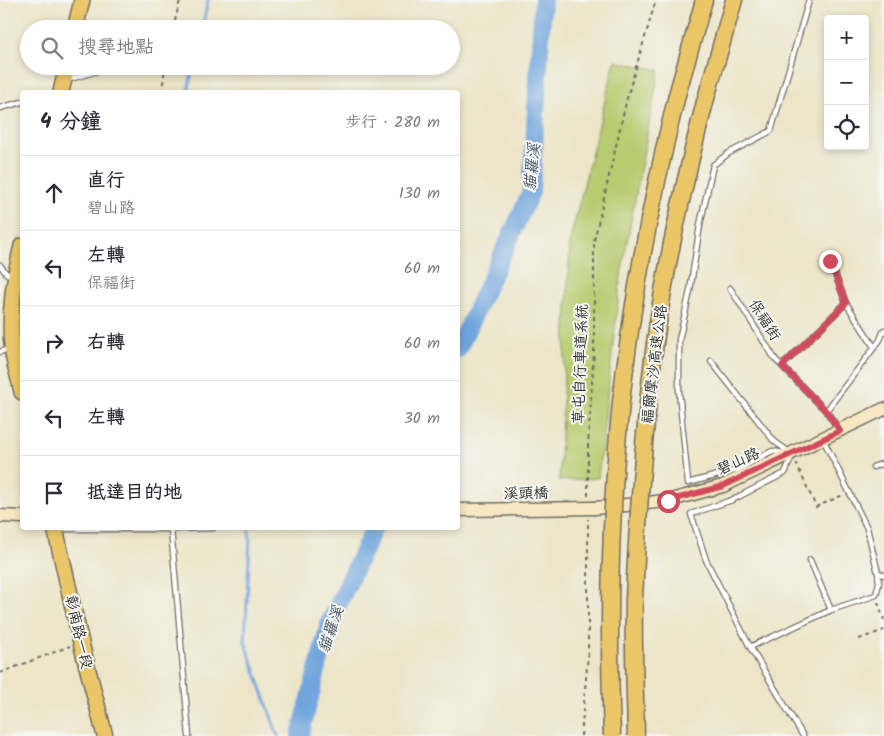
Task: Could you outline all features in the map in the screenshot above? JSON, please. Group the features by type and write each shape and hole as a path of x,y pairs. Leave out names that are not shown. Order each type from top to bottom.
{"highway":[{"name":"福爾摩沙高速公路","path":"612,736 610,657 614,491 620,418 631,330 650,210 677,95 704,0"},
{"name":"福爾摩沙高速公路","path":"636,736 634,601 648,402 666,277 692,152 734,0"}],"main road":[{"path":"77,20 82,0"},
{"path":"20,255 15,277 6,350 20,387"},
{"name":"碧山路","path":"590,507 668,501 723,486 884,409"},
{"name":"溪頭橋","path":"460,510 590,507"},
{"path":"0,516 20,518"},
{"name":"彰南路一段","path":"55,530 81,643 105,736"}],"lane":[{"path":"792,454 772,451 737,470 688,483 679,392 679,340 690,291 700,225 713,164 729,153 771,131 809,0"},
{"path":"62,85 89,75"},
{"path":"0,108 20,103"},
{"path":"830,261 846,303 874,347"},
{"path":"0,265 6,273 15,277"},
{"name":"保福街","path":"730,288 775,359 826,411 840,431"},
{"path":"782,366 846,303"},
{"path":"826,411 880,340 884,330"},
{"path":"711,361 774,441 792,454"},
{"path":"750,647 831,610 876,595 879,583 878,573 867,528 824,439"},
{"path":"792,454 785,473 732,500 692,514 706,560 750,647 803,736"},
{"path":"873,467 884,463"},
{"path":"172,530 189,736"},
{"path":"810,560 831,610"},
{"path":"878,573 884,575"}],"path":[{"path":"176,20 180,0"},
{"name":"草屯自行車道系統","path":"581,736 588,655 590,507 588,446 594,351 594,241 628,94 656,0"},
{"path":"162,90 164,75"},
{"path":"792,454 816,507 849,492"},
{"path":"876,595 884,620"},
{"path":"859,639 884,630"},
{"path":"0,673 81,643"}],"green space":[{"path":"615,61 659,70 621,275 598,478 559,481 570,240"}],"waterway":[{"path":"204,20 208,0"},
{"name":"貓羅溪","path":"460,345 531,192 543,0"},
{"path":"188,90 191,75"},
{"path":"248,530 250,537 245,642 278,736"},
{"name":"貓羅溪","path":"300,736 329,624 373,530"}],"route":[{"path":"668,501 723,486 840,431 826,411 782,366 846,303 830,261"}]}
